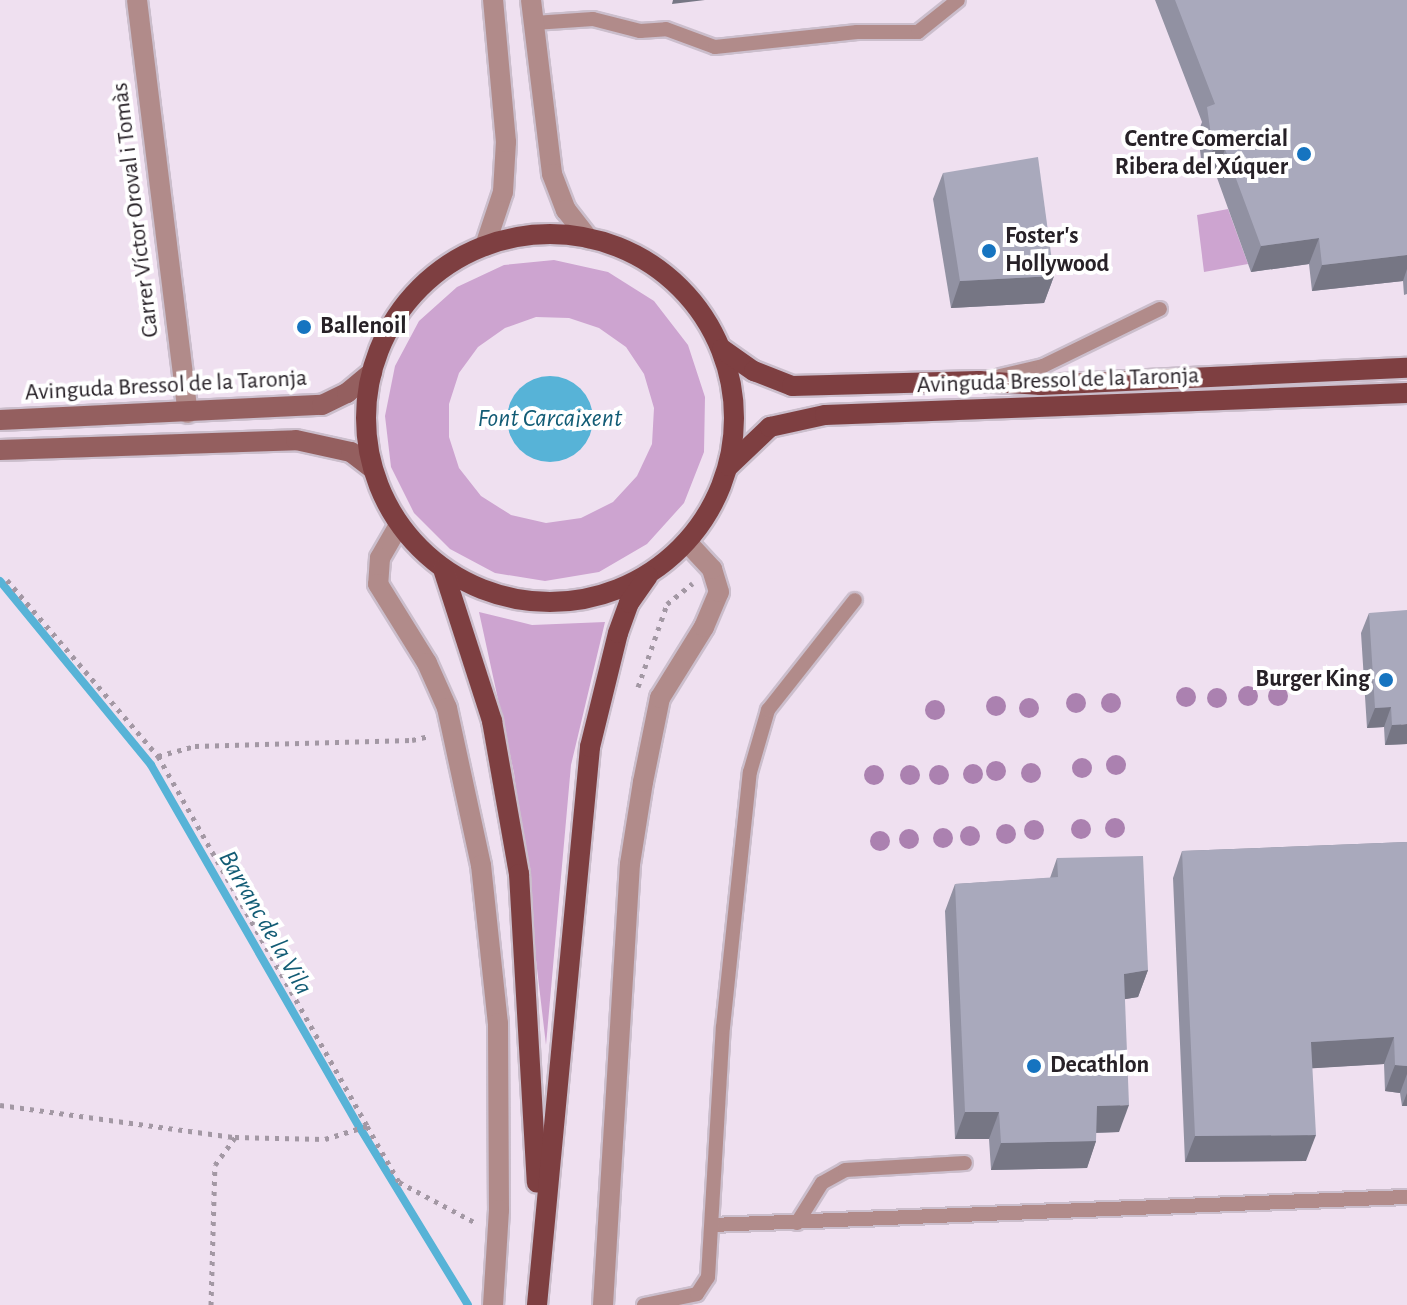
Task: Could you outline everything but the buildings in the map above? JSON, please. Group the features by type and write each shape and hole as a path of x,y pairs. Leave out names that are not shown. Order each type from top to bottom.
{"main road":[{"path":"536,235 588,238 631,252 669,277 700,309 722,349 733,387 735,427 729,466 711,509 687,542 650,573 610,593 568,602 538,601 481,589 443,569 399,525 373,469 366,415 372,372 388,331 413,296 446,267 485,246 536,235"},
{"name":"Avinguda Bressol de la Taronja","path":"722,349 754,371 792,386 979,381 1041,385 1407,368"},
{"name":"Avinguda Bressol de la Taronja","path":"729,466 770,427 825,415 1407,393"},
{"path":"443,569 492,721 519,874 540,1248"},
{"path":"537,1305 540,1248 590,747 618,633 629,603 650,573"}],"street":[{"name":"Carrer Víctor Oroval i Tomàs","path":"137,0 188,413"},
{"path":"485,246 503,192 506,142 493,0"},
{"path":"531,0 552,174 566,210 588,238"},
{"name":"Avinguda Bressol de la Taronja","path":"0,420 322,405 347,393 372,372"},
{"path":"0,450 296,440 351,452 373,469"},
{"path":"399,525 380,558 378,584 427,663 454,729 481,865 498,1023 497,1235 493,1305"},
{"path":"603,1305 630,864 643,782 660,698 704,627 719,592 712,569 687,542"}],"lane":[{"path":"534,23 593,19 640,31 685,34 715,47 857,32 918,32 958,0"},
{"path":"979,381 1043,366 1160,309"},
{"path":"644,1305 697,1294 708,1277 723,1027 750,772 768,710 855,600"},
{"path":"797,1223 822,1183 845,1170 965,1163"},
{"path":"712,1225 1407,1197"}],"path":[{"path":"7,580 158,756 399,1182 497,1235"},
{"path":"158,756 195,746 412,740 454,729"},
{"path":"0,1105 235,1137 325,1139 367,1126"},
{"path":"211,1305 215,1165 235,1137"}],"shaded area":[{"path":"1228,209 1248,264 1204,272 1197,215"},
{"path":"554,260 608,272 654,301 688,345 705,397 704,452 684,503 647,544 599,572 545,581 495,573 450,549 414,513 391,467 385,416 395,366 419,321 457,287 504,265","holes":["536,317 569,318 599,328 626,347 644,374 654,408 652,444 637,476 613,502 581,518 546,523 511,515 481,496 459,468 449,437 449,404 459,373 478,347 505,328"]},
{"path":"479,612 532,625 605,622 571,765 546,1045 514,773"}],"water":[{"name":"Font Carcaixent","path":"550,376 566,380 580,389 589,403 593,419 589,435 580,449 566,458 550,462 534,458 520,449 511,435 507,419 511,403 520,389 534,380"}],"waterway":[{"name":"Barranc de la Vila","path":"0,581 151,765 360,1128 468,1305"}],"place":[{"name":"Centre Comercial Ribera del Xúquer","path":"1304,154"},
{"name":"Foster's Hollywood","path":"989,251"},
{"name":"Ballenoil","path":"304,327"},
{"name":"Burger King","path":"1386,680"},
{"name":"Decathlon","path":"1034,1066"}]}
